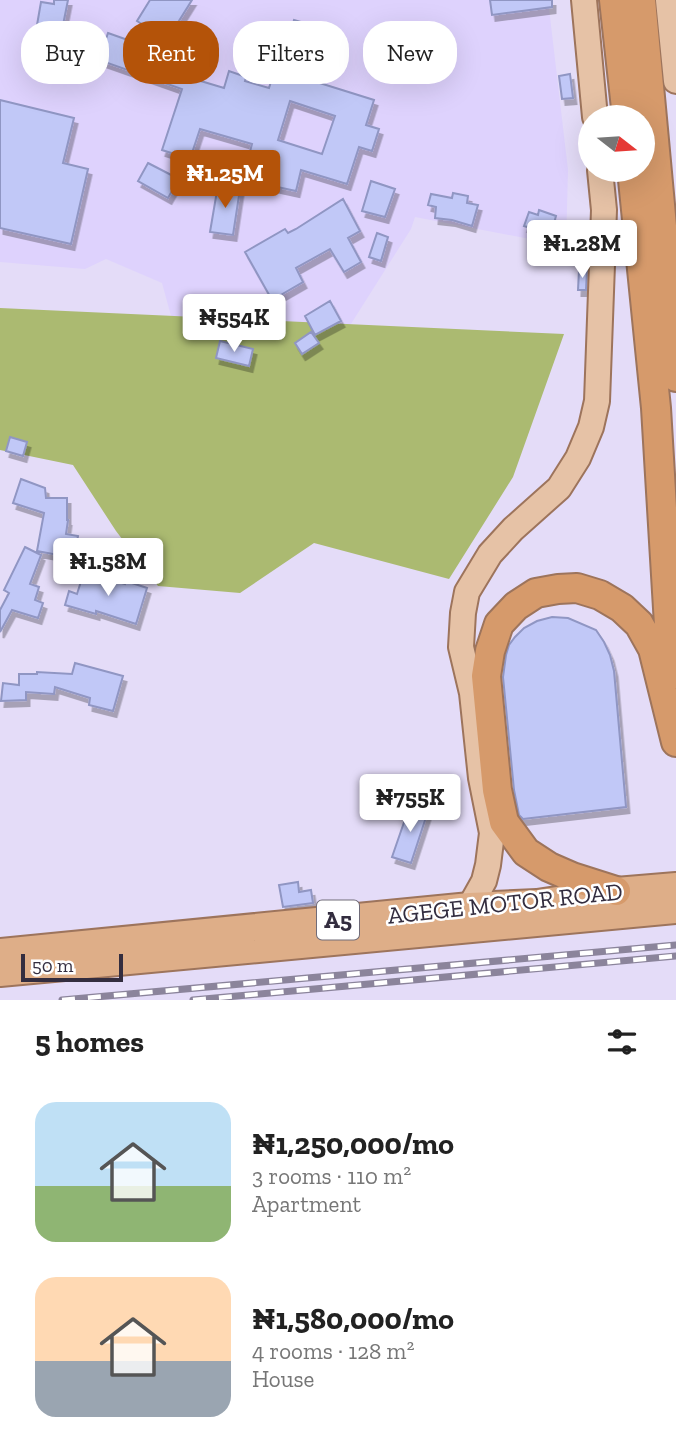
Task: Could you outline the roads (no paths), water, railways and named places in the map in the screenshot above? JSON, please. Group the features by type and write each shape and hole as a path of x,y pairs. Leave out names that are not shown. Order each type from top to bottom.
{"highway":[{"path":"614,0 625,105"},
{"path":"641,0 676,377"},
{"path":"633,182 656,408 676,743"},
{"path":"616,891 549,867 526,852 504,822 497,790 486,676 490,651 499,624 516,606 536,593 577,588 600,595 630,616 653,649 676,743"},
{"name":"AGEGE MOTOR ROAD","path":"0,973 470,906 537,904 616,891 676,886"},
{"name":"AGEGE MOTOR ROAD","path":"0,952 191,944 676,910"}],"main road":[{"path":"584,0 594,105"},
{"path":"667,0 676,80"},
{"path":"470,906 484,881 492,834 481,778 472,693 461,647 463,613 467,592 490,554 513,529 559,488 578,458 592,427 597,401 604,209 601,182"}],"railway":[{"path":"62,1000 676,945"},
{"path":"193,1000 676,956"}]}
